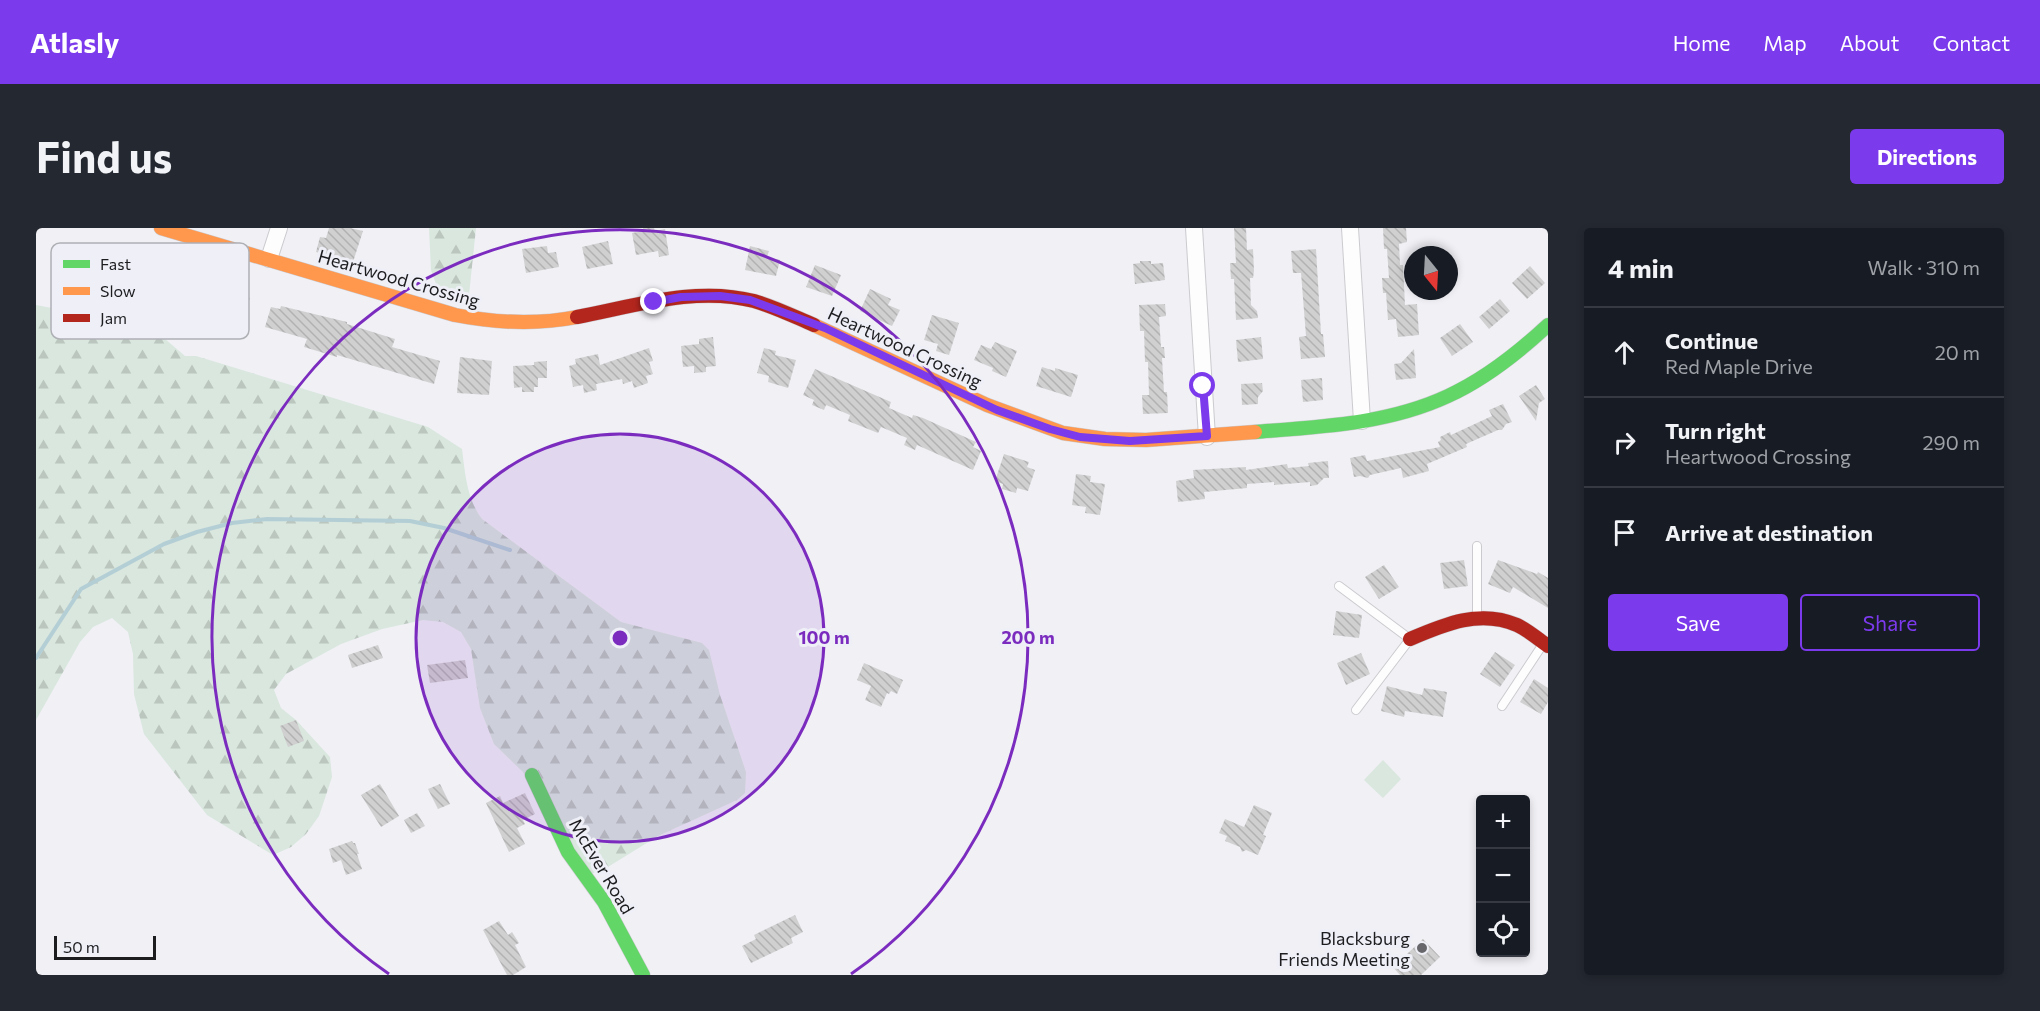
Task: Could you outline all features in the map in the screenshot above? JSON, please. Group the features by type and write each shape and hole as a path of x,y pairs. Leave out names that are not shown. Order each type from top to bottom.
{"street":[{"name":"Heartwood Crossing","path":"161,228 213,243"},
{"path":"269,259 279,228"},
{"path":"1194,228 1207,436"},
{"path":"1350,228 1362,422"},
{"name":"Heartwood Crossing","path":"249,253 442,312 490,321 545,322 681,297 720,296 750,300 825,328 997,410 1080,437 1117,440 1207,436 1328,426 1362,422 1401,413 1434,402 1468,386 1506,361 1548,325"},
{"path":"1410,639 1451,622 1486,616 1517,625 1547,642"},
{"name":"McEver Road","path":"532,775 568,852 604,902 644,975"}],"lane":[{"path":"1477,546 1477,617"},
{"path":"1339,586 1410,639 1356,710"},
{"path":"1502,706 1547,642"}],"green space":[{"path":"429,228 476,228 469,295 459,298 439,292 431,270"},
{"path":"36,305 51,308 51,339 165,339 185,356 196,356 428,427 462,449 470,495 482,519 621,622 702,643 709,650 720,695 746,772 745,793 737,800 658,836 603,870 581,877 523,772 494,744 480,708 471,649 461,632 443,622 423,620 382,629 341,644 286,674 274,690 281,708 296,720 330,757 332,777 319,816 306,834 291,847 273,855 207,815 144,734 134,694 133,654 128,632 112,618 93,627 80,642 36,720"},
{"path":"1383,760 1401,779 1383,798 1364,780"}],"building":[{"path":"329,228 350,228 363,231 353,262 316,252 320,237 326,238"},
{"path":"643,228 654,228 655,231 665,229 669,255 659,257 658,251 636,255 632,233 643,231"},
{"path":"1234,228 1246,228 1247,250 1253,249 1254,271 1253,278 1250,278 1251,305 1257,311 1258,318 1236,320 1234,279 1231,279 1230,263 1236,263"},
{"path":"1383,228 1406,228 1407,242 1399,244 1400,265 1403,265 1404,300 1405,305 1417,304 1419,335 1398,337 1396,319 1388,320 1386,293 1383,293 1382,278 1389,278 1387,249 1384,249"},
{"path":"608,241 613,264 587,269 582,247"},
{"path":"547,246 548,253 556,252 559,267 526,273 522,249"},
{"path":"750,246 769,251 767,257 780,260 776,276 745,270"},
{"path":"1316,249 1321,334 1323,334 1325,357 1301,359 1299,337 1306,336 1301,273 1293,273 1291,251"},
{"path":"1140,261 1151,261 1151,264 1163,263 1165,280 1135,284 1133,264 1140,263"},
{"path":"815,265 841,275 832,296 806,287"},
{"path":"1530,266 1545,283 1527,299 1512,283"},
{"path":"870,289 891,299 888,305 900,310 892,326 860,311"},
{"path":"1500,299 1510,311 1489,329 1479,317"},
{"path":"1165,304 1166,316 1159,317 1161,347 1164,347 1165,358 1162,358 1164,392 1167,392 1168,413 1143,414 1142,395 1149,395 1148,362 1145,362 1144,331 1140,331 1139,305"},
{"path":"281,306 347,322 347,324 395,339 392,347 440,361 434,384 304,347 307,339 265,327 271,307 280,309"},
{"path":"932,315 959,323 949,355 936,351 938,344 924,340"},
{"path":"1460,324 1473,342 1452,356 1440,338"},
{"path":"713,337 716,366 706,367 706,372 694,373 694,366 683,367 681,346 699,344 699,339"},
{"path":"1261,337 1263,359 1238,362 1236,340"},
{"path":"995,342 1017,351 1006,377 992,371 993,368 974,360 981,345 991,349"},
{"path":"649,348 653,361 649,362 653,374 646,376 648,383 634,388 632,381 623,384 622,379 596,384 597,390 584,393 583,385 573,387 569,366 576,364 575,359 598,354 600,365"},
{"path":"764,348 776,351 775,355 796,360 788,388 768,382 769,376 757,373"},
{"path":"1414,349 1416,378 1396,380 1394,364 1401,363"},
{"path":"460,357 492,361 489,395 457,393"},
{"path":"547,361 547,378 538,378 538,387 534,387 534,392 522,392 522,387 514,388 513,366 534,365 534,362"},
{"path":"1042,367 1055,371 1055,368 1078,375 1071,397 1036,386"},
{"path":"815,369 891,402 889,408 912,418 913,415 923,418 976,442 973,447 981,451 973,470 917,445 915,450 904,445 907,438 881,427 878,433 848,421 850,415 826,405 824,410 812,405 814,400 803,395"},
{"path":"1322,378 1323,400 1303,402 1301,380"},
{"path":"1262,383 1263,391 1258,397 1258,404 1242,405 1241,384"},
{"path":"1536,385 1545,399 1539,403 1536,421 1519,396"},
{"path":"1503,404 1512,422 1506,424 1502,430 1466,444 1467,447 1427,464 1429,471 1403,478 1401,468 1370,475 1368,478 1354,477 1350,458 1365,455 1367,461 1440,447 1438,442 1441,440 1440,437 1450,432 1451,435 1492,416 1489,410"},
{"path":"1004,454 1029,462 1027,467 1035,470 1028,491 1017,488 1016,493 1002,489 1003,484 995,481"},
{"path":"1328,461 1329,478 1324,478 1317,485 1310,486 1310,482 1274,485 1274,482 1247,484 1247,488 1204,492 1205,499 1178,502 1176,481 1194,478 1193,470 1246,467 1246,470 1287,464 1288,468"},
{"path":"1076,474 1091,476 1090,482 1105,484 1100,515 1085,513 1086,507 1072,505"},
{"path":"1464,560 1468,586 1444,589 1440,563"},
{"path":"1498,560 1537,574 1538,572 1548,578 1548,608 1513,587 1510,593 1488,584"},
{"path":"1384,565 1399,587 1379,599 1365,577"},
{"path":"1336,611 1362,615 1359,638 1333,635"},
{"path":"378,645 383,658 352,668 348,655"},
{"path":"1495,652 1515,665 1500,687 1480,674"},
{"path":"1361,653 1370,674 1346,685 1337,663"},
{"path":"465,660 468,678 430,683 427,665"},
{"path":"864,663 903,680 897,694 891,691 887,693 881,707 865,700 871,686 857,680"},
{"path":"1534,679 1548,688 1548,702 1541,714 1520,702"},
{"path":"1387,686 1422,695 1424,688 1447,692 1443,717 1405,711 1404,717 1381,711"},
{"path":"296,720 304,741 288,747 280,726"},
{"path":"380,784 399,816 381,827 361,795"},
{"path":"440,784 450,804 438,809 428,789"},
{"path":"525,793 535,814 523,820 525,824 517,828 525,844 509,852 486,803 500,796 503,803"},
{"path":"1254,805 1272,813 1258,855 1246,850 1242,852 1240,847 1225,841 1227,836 1219,833 1225,819 1244,827"},
{"path":"417,813 425,826 411,833 404,820"},
{"path":"352,841 359,854 357,854 362,869 346,875 341,860 333,863 329,849"},
{"path":"795,915 803,932 791,938 793,943 751,963 742,946 756,939 754,935"},
{"path":"499,921 508,935 512,932 519,943 515,945 526,967 513,975 507,975 483,930"},
{"name":"Blacksburg Friends Meeting","path":"1423,939 1440,957 1421,975 1400,975 1393,967"}],"waterway":[{"path":"36,658 81,589 164,544 232,523 267,519 410,521 444,528 510,550"}],"traffic: fast":[{"path":"1255,432 1353,423 1402,413 1425,405 1462,389 1488,373 1548,325"},
{"path":"532,775 568,852 604,902 643,975"}],"traffic: slow":[{"path":"161,228 212,243"},
{"path":"249,254 455,315 516,322 577,317"},
{"path":"814,325 987,405 1063,433 1105,439 1146,440 1255,432"}],"traffic: jam":[{"path":"577,317 666,299 710,296 754,301 814,325"},
{"path":"1410,639 1463,620 1490,618 1517,625 1548,646"}],"place":[{"name":"Blacksburg Friends Meeting","path":"1422,948"}],"route":[{"path":"654,302 681,297 720,296 750,300 825,328 997,410 1080,437 1130,441 1207,436 1203,386"}]}
